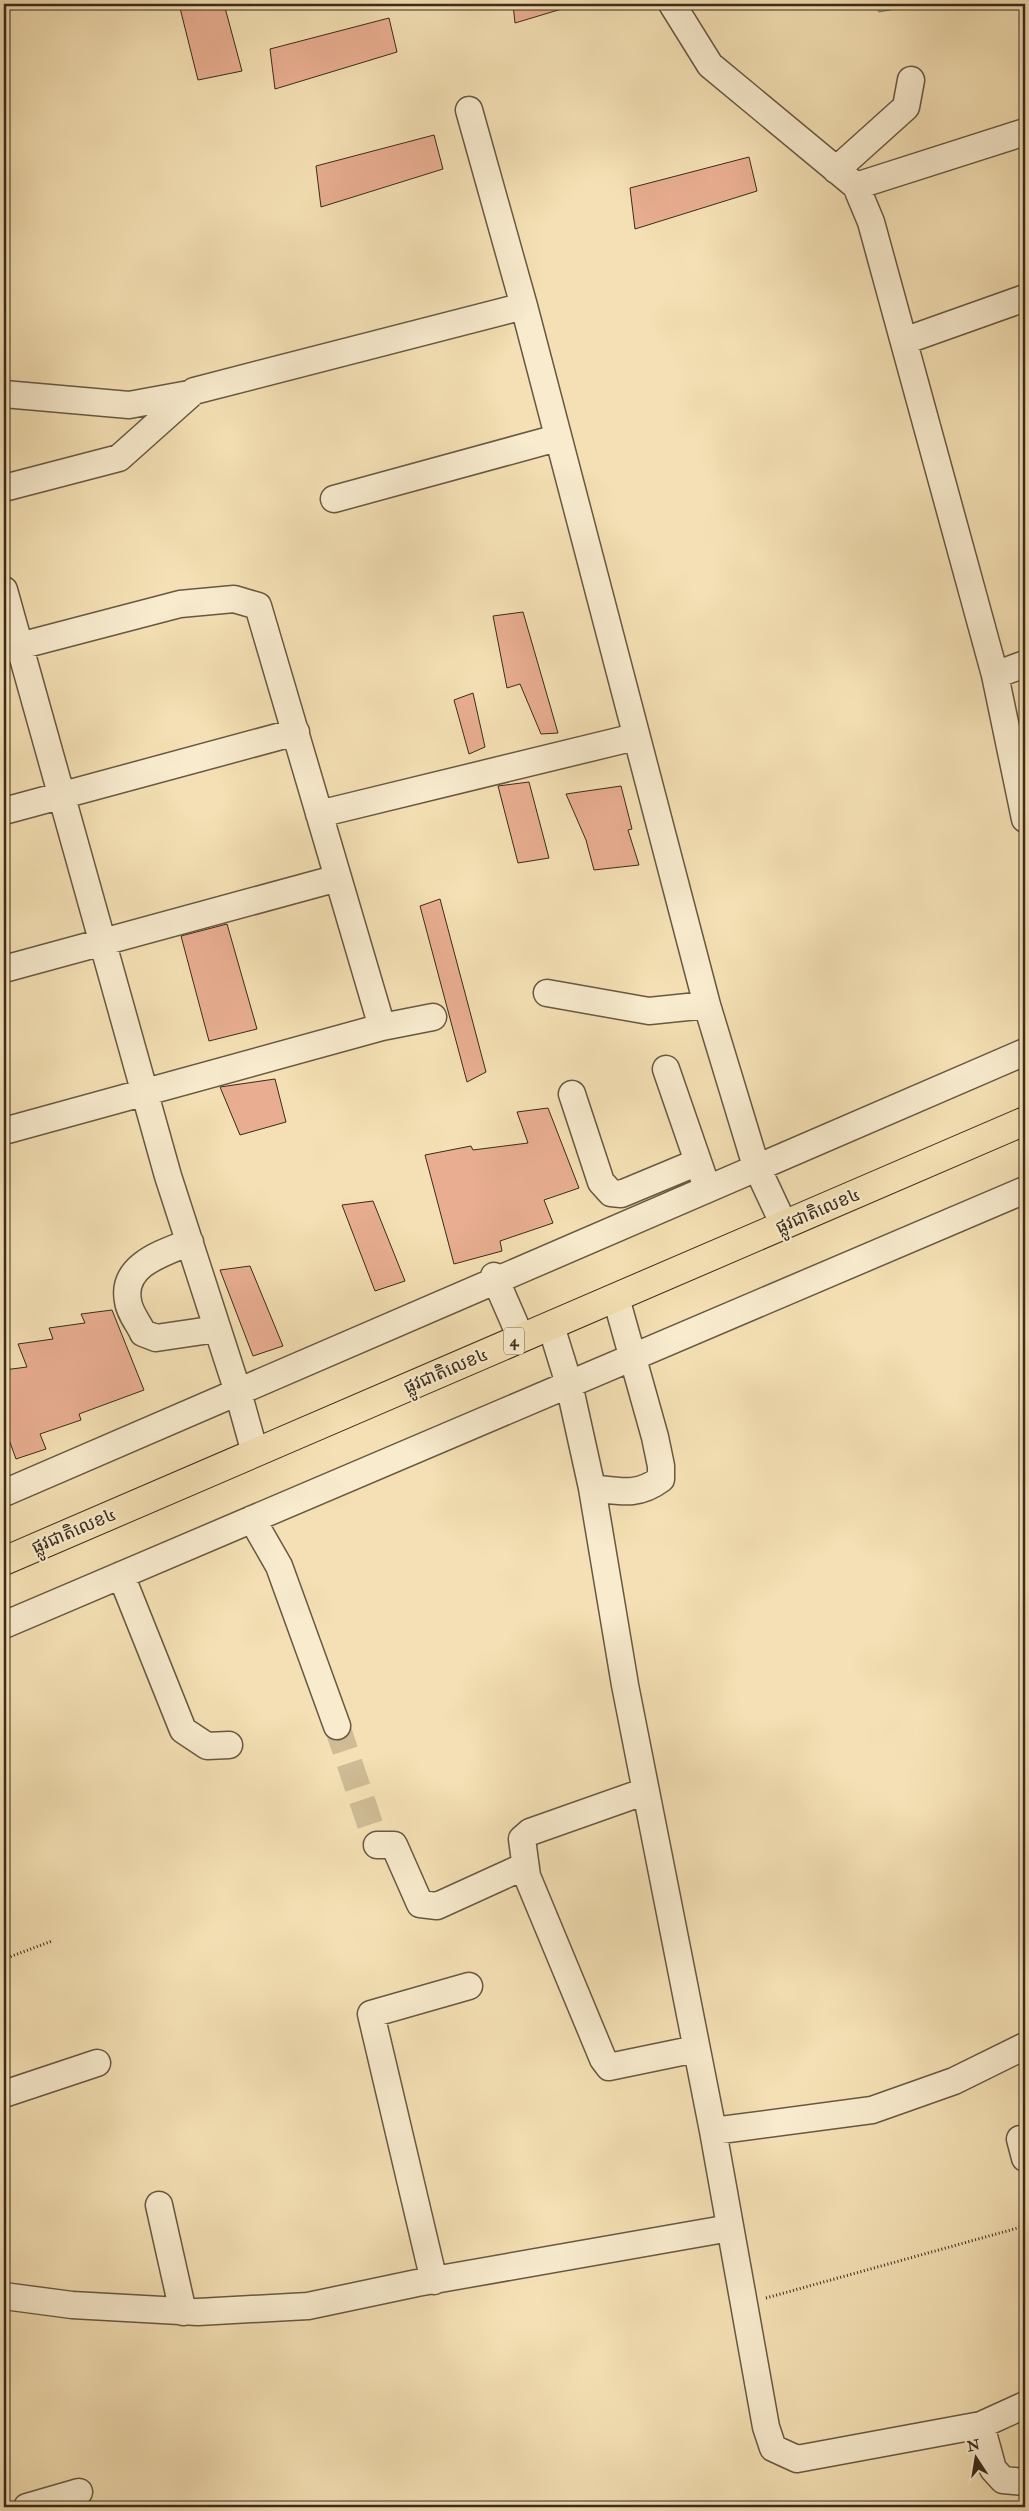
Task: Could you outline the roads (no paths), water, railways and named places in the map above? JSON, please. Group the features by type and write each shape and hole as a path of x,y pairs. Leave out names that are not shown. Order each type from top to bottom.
{"highway":[{"name":"ផ្លូវជាតិលេខ៤","path":"4,1561 1025,1122"}],"street":[{"path":"672,4 710,64 856,186 871,222 995,675 1025,819"},
{"path":"836,170 906,107 911,80"},
{"path":"469,110 524,306 635,737 707,1005 757,1167 784,1225"},
{"path":"856,186 1025,132"},
{"path":"904,341 1025,298"},
{"path":"4,488 118,458 194,391 524,306"},
{"path":"4,394 129,405 190,394"},
{"path":"334,499 558,438"},
{"path":"4,590 12,648 61,795 144,1092 238,1392 255,1453"},
{"path":"12,648 180,604 234,599 247,601 258,606 382,1027"},
{"path":"995,675 1025,664"},
{"path":"4,811 296,732"},
{"path":"319,814 635,737"},
{"path":"4,969 338,878"},
{"path":"547,993 649,1011 707,1005"},
{"path":"4,1131 382,1027 434,1017"},
{"path":"4,1493 495,1278 708,1189 1025,1052"},
{"path":"666,1069 708,1189"},
{"path":"572,1094 602,1182 610,1193 620,1194 698,1162"},
{"path":"4,1625 1025,1190"},
{"path":"190,1242 148,1259 129,1280 128,1302 143,1333 156,1338 217,1328"},
{"path":"495,1278 521,1338"},
{"path":"592,1488 632,1492 648,1489 661,1479 661,1466 655,1437 616,1298"},
{"path":"551,1326 570,1384 592,1488 646,1791 713,2130 766,2427 773,2448 796,2459 980,2425 1025,2405"},
{"path":"252,1519 279,1566 337,1726"},
{"path":"120,1575 183,1730 207,1746 229,1745"},
{"path":"646,1791 530,1832 522,1839 526,1876 602,2059 608,2067 696,2049"},
{"path":"377,1845 394,1845 420,1904 437,1906 516,1870 521,1870 526,1876"},
{"path":"434,2281 371,2014 469,1986"},
{"path":"713,2130 872,2110 954,2081 1025,2046"},
{"path":"4,2094 97,2062"},
{"path":"159,2206 183,2312"},
{"path":"4,2296 72,2305 183,2312 308,2306 434,2281 730,2228"},
{"path":"980,2425 993,2469 1003,2480 1025,2482"},
{"path":"26,2507 79,2492"}],"tunnel":[{"path":"337,1726 377,1845"}]}
